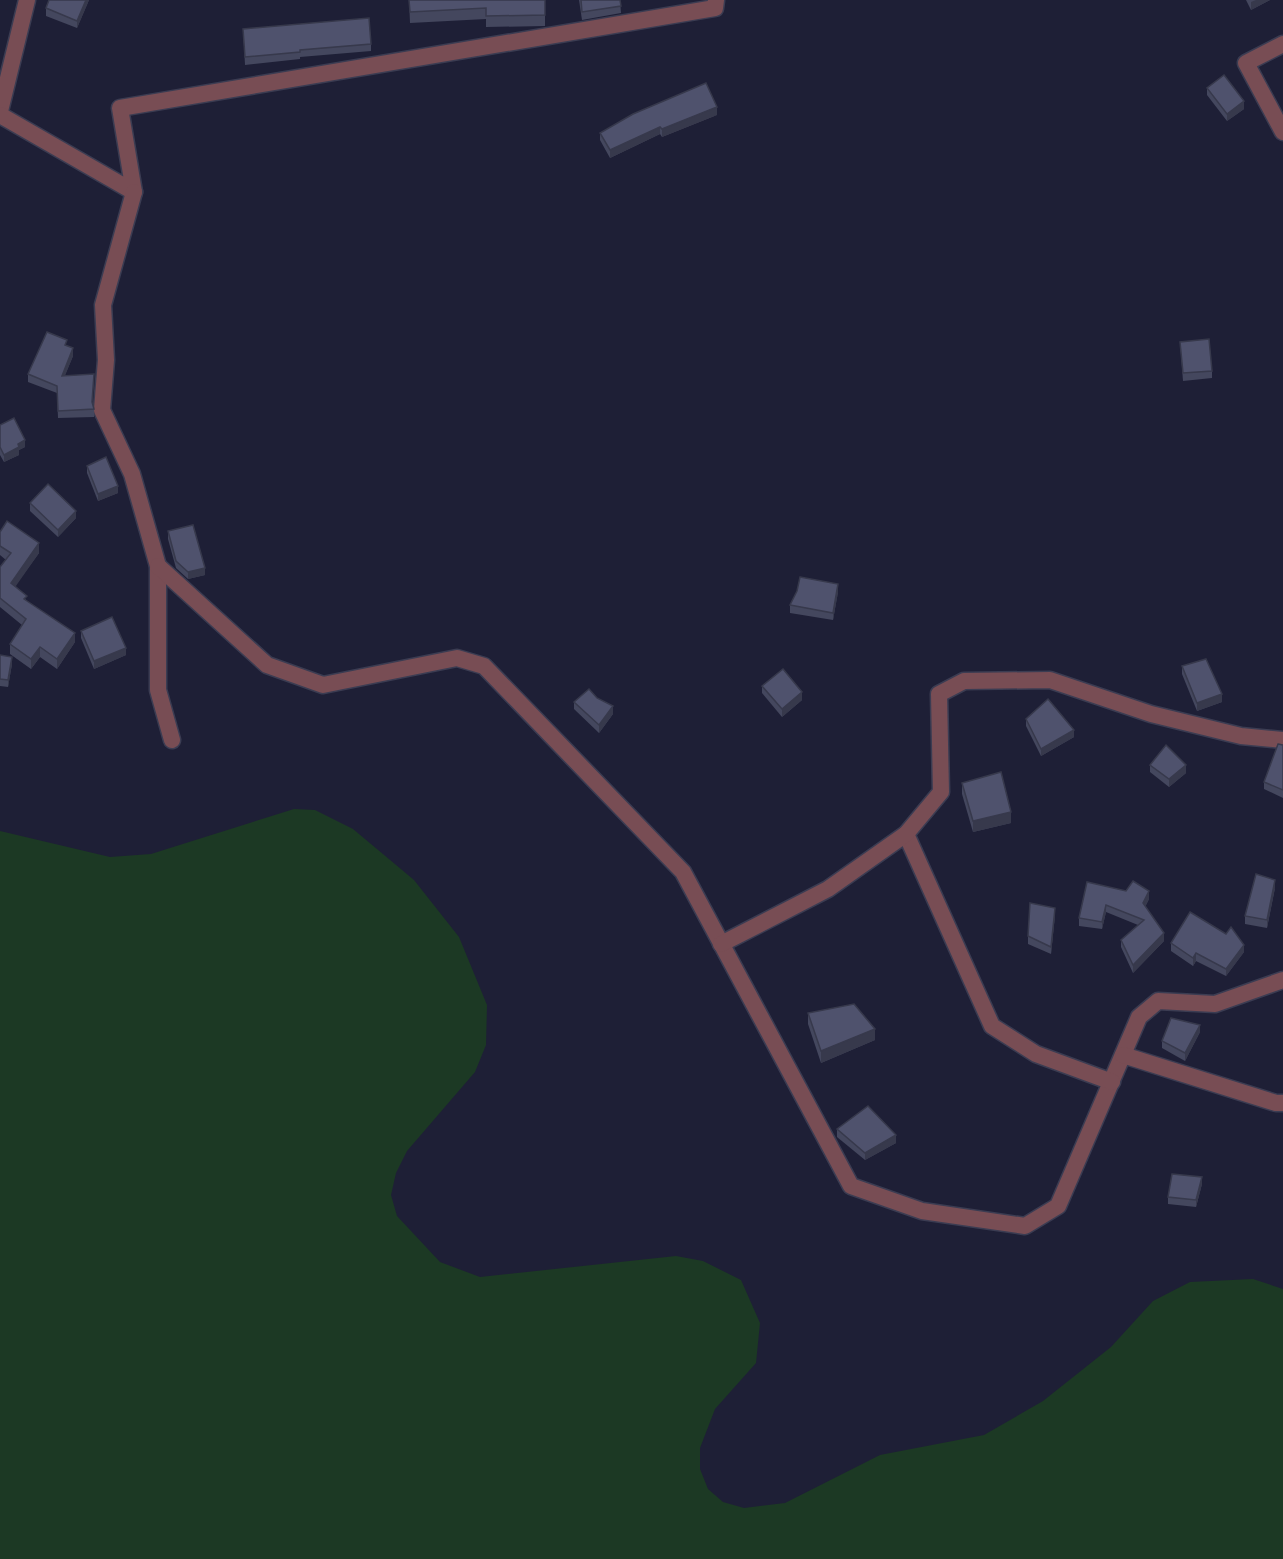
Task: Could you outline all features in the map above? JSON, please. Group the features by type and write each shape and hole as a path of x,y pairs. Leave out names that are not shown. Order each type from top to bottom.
{"street":[{"path":"27,0 0,113 134,192"},
{"path":"172,740 158,690 158,566 132,474 102,410 106,360 103,305 134,192 120,108 716,8 716,0"},
{"path":"1283,45 1246,63 1283,132"},
{"path":"158,566 267,665 323,685 458,658 484,666 683,872 851,1186 922,1211 1025,1226 1058,1206 1139,1017 1158,1001 1215,1004 1283,980"},
{"path":"721,944 828,889 906,834 942,792 939,694 964,681 1050,680 1151,714 1241,736 1283,740"},
{"path":"906,834 992,1026 1036,1054 1112,1082"},
{"path":"1123,1055 1276,1103 1283,1103"}],"green space":[{"path":"294,809 315,810 353,829 414,880 459,937 487,1005 486,1045 475,1072 407,1151 396,1173 391,1195 397,1216 440,1262 480,1277 676,1256 703,1261 741,1280 760,1323 756,1363 715,1409 700,1448 700,1469 708,1489 723,1502 744,1508 785,1503 880,1455 984,1435 1043,1401 1111,1347 1153,1301 1190,1282 1253,1279 1283,1289 1283,1559 0,1559 0,831 110,857 151,854"}],"building":[{"path":"49,0 86,0 77,21 46,8"},
{"path":"409,0 545,0 545,15 486,16 486,8 410,12"},
{"path":"581,0 620,0 621,6 582,12"},
{"path":"369,18 371,44 245,57 243,29"},
{"path":"1224,75 1244,101 1227,114 1207,88"},
{"path":"706,83 717,107 662,129 660,127 610,150 600,133 633,114"},
{"path":"47,332 67,340 65,345 73,348 62,376 94,374 92,402 94,409 58,411 57,386 28,374"},
{"path":"1209,339 1212,371 1183,373 1180,342"},
{"path":"14,418 25,440 18,444 19,447 4,455 0,447 0,425"},
{"path":"106,457 118,486 98,494 87,466"},
{"path":"48,484 76,511 58,530 30,503"},
{"path":"7,521 39,543 11,583 27,596 24,599 75,633 57,659 40,647 31,659 10,644 26,619 0,598 0,567 11,553 0,546 0,532"},
{"path":"193,525 205,568 188,572 176,561 168,531"},
{"path":"800,577 838,584 833,613 790,605 797,591"},
{"path":"112,617 126,648 94,661 81,631"},
{"path":"0,655 12,657 8,680 0,679"},
{"path":"1206,659 1222,694 1197,703 1182,666"},
{"path":"783,669 802,692 782,709 762,686"},
{"path":"589,689 597,698 613,706 599,725 574,702"},
{"path":"1048,699 1074,730 1041,749 1026,719"},
{"path":"1278,744 1283,745 1283,790 1264,782"},
{"path":"1166,745 1186,765 1169,779 1150,765"},
{"path":"1001,772 1011,812 973,821 962,783"},
{"path":"1256,874 1275,880 1267,920 1245,916"},
{"path":"1133,881 1149,891 1143,903 1164,933 1133,965 1121,940 1144,920 1106,905 1102,922 1079,918 1087,882 1126,891"},
{"path":"1030,903 1055,908 1051,947 1028,936"},
{"path":"1190,912 1226,934 1231,927 1244,945 1226,969 1196,953 1193,958 1171,943"},
{"path":"854,1004 875,1029 821,1051 808,1013"},
{"path":"1171,1018 1200,1025 1185,1053 1162,1041"},
{"path":"868,1106 896,1135 865,1153 837,1129"},
{"path":"1172,1174 1202,1177 1196,1200 1168,1197"}]}
